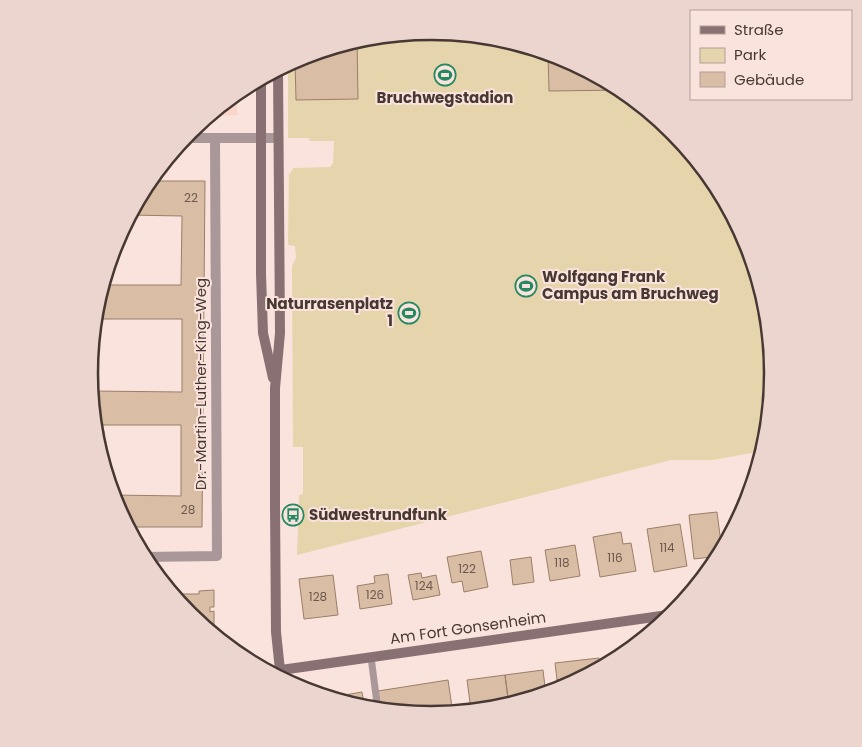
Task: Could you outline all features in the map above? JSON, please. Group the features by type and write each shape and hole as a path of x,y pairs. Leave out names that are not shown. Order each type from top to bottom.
{"street":[{"path":"278,77 280,333 275,388 276,626 281,672"},
{"path":"262,86 263,333 275,388"},
{"path":"195,138 278,138"},
{"name":"Dr.-Martin-Luther-King-Weg","path":"153,557 217,556 215,138"},
{"name":"Am Fort Gonsenheim","path":"285,674 371,657 659,616"}],"lane":[{"path":"371,657 377,703"}],"shaded area":[{"path":"237,102 237,115 220,116"}],"green space":[{"name":"Wolfgang Frank Campus am Bruchweg","path":"431,40 496,46 559,65 579,74 616,96 651,123 696,170 720,207 747,266 758,308 764,352 762,417 755,452 712,460 671,460 297,555 299,495 303,494 303,447 293,447 292,266 296,258 295,246 288,245 289,174 294,168 330,167 333,163 334,141 310,141 309,138 288,138 288,72 345,51 387,43"}],"building":[{"path":"357,48 358,99 296,100 295,69"},
{"path":"548,61 579,74 607,90 549,91"},
{"path":"159,181 205,181 202,527 135,527 121,495 181,496 181,425 101,425 98,391 182,392 182,319 102,319 110,285 181,285 182,216 138,215"},
{"path":"717,512 720,539 709,557 694,559 689,515"},
{"path":"680,524 687,566 654,572 647,529"},
{"path":"621,532 623,544 631,543 636,571 600,577 593,537"},
{"path":"575,545 580,576 550,581 545,550"},
{"path":"481,551 488,587 464,592 462,581 452,583 447,557"},
{"path":"531,557 534,582 513,585 510,560"},
{"path":"421,573 422,578 436,575 440,595 413,600 408,575"},
{"path":"388,574 392,604 360,609 357,586 375,583 374,576"},
{"path":"333,575 338,615 304,619 299,579"},
{"path":"214,590 214,607 210,607 210,612 214,611 214,626 181,594 199,594 199,591"},
{"path":"599,658 600,661 562,681 562,679 557,680 555,663"},
{"path":"543,670 545,687 508,698 505,675"},
{"path":"505,675 508,698 470,704 467,680"},
{"path":"448,680 452,706 431,707 380,703 378,691"},
{"path":"362,692 363,700 345,696 343,695"}],"place":[{"name":"Bruchwegstadion","path":"445,75"},
{"name":"Wolfgang Frank Campus am Bruchweg","path":"526,286"},
{"name":"Naturrasenplatz 1","path":"409,313"},
{"name":"Südwestrundfunk","path":"293,515"}]}
